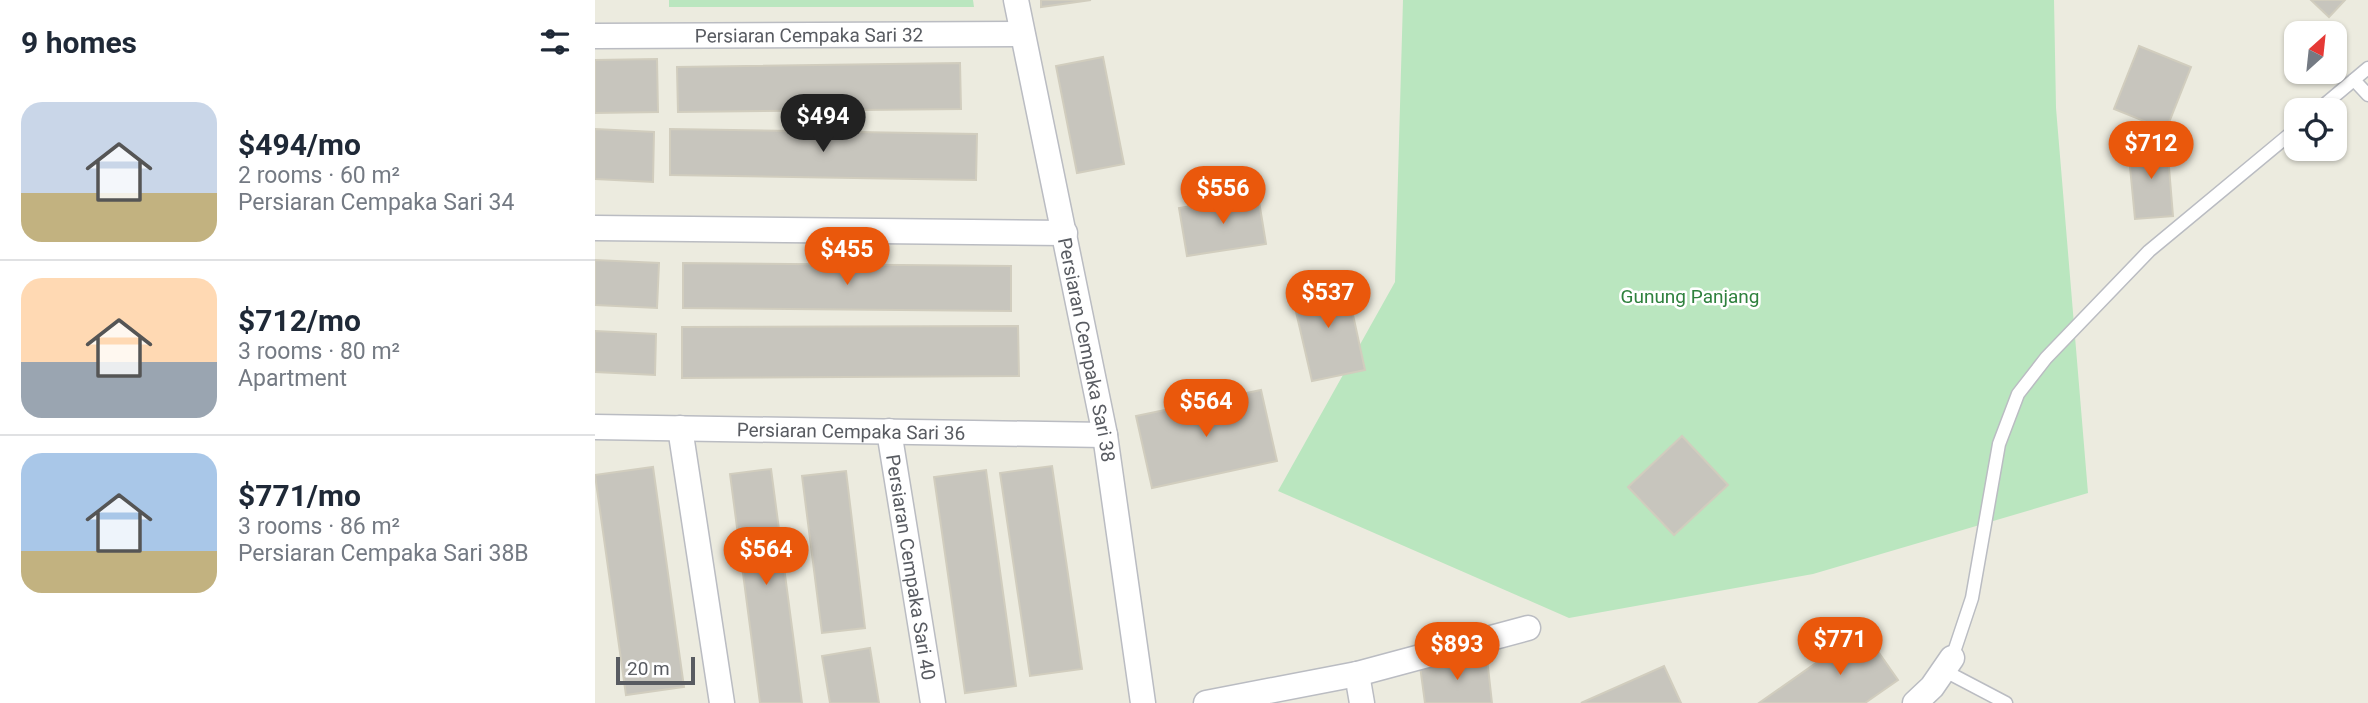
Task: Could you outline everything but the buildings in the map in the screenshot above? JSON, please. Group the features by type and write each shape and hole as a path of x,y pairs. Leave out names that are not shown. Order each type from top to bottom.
{"street":[{"name":"Persiaran Cempaka Sari 38","path":"1016,0 1105,435 1143,703"},
{"name":"Persiaran Cempaka Sari 32","path":"595,36 1022,34"},
{"path":"595,228 1065,233"},
{"name":"Persiaran Cempaka Sari 36","path":"595,427 1105,435"},
{"path":"680,428 722,703"},
{"name":"Persiaran Cempaka Sari 40","path":"889,431 933,703"},
{"path":"1206,703 1357,674 1528,628"},
{"path":"1915,703 1949,665"},
{"path":"1357,674 1362,703"}],"lane":[{"path":"2332,98 2368,68"},
{"path":"2354,80 2368,94"},
{"path":"2006,703 1949,665 1972,597 1999,444 2018,394 2046,358 2149,251 2284,139"}],"green space":[{"path":"669,0 973,0 974,7 669,7"},
{"name":"Gunung Panjang","path":"1403,0 2054,0 2056,108 2088,493 1813,574 1569,618 1278,491 1395,282"}]}
